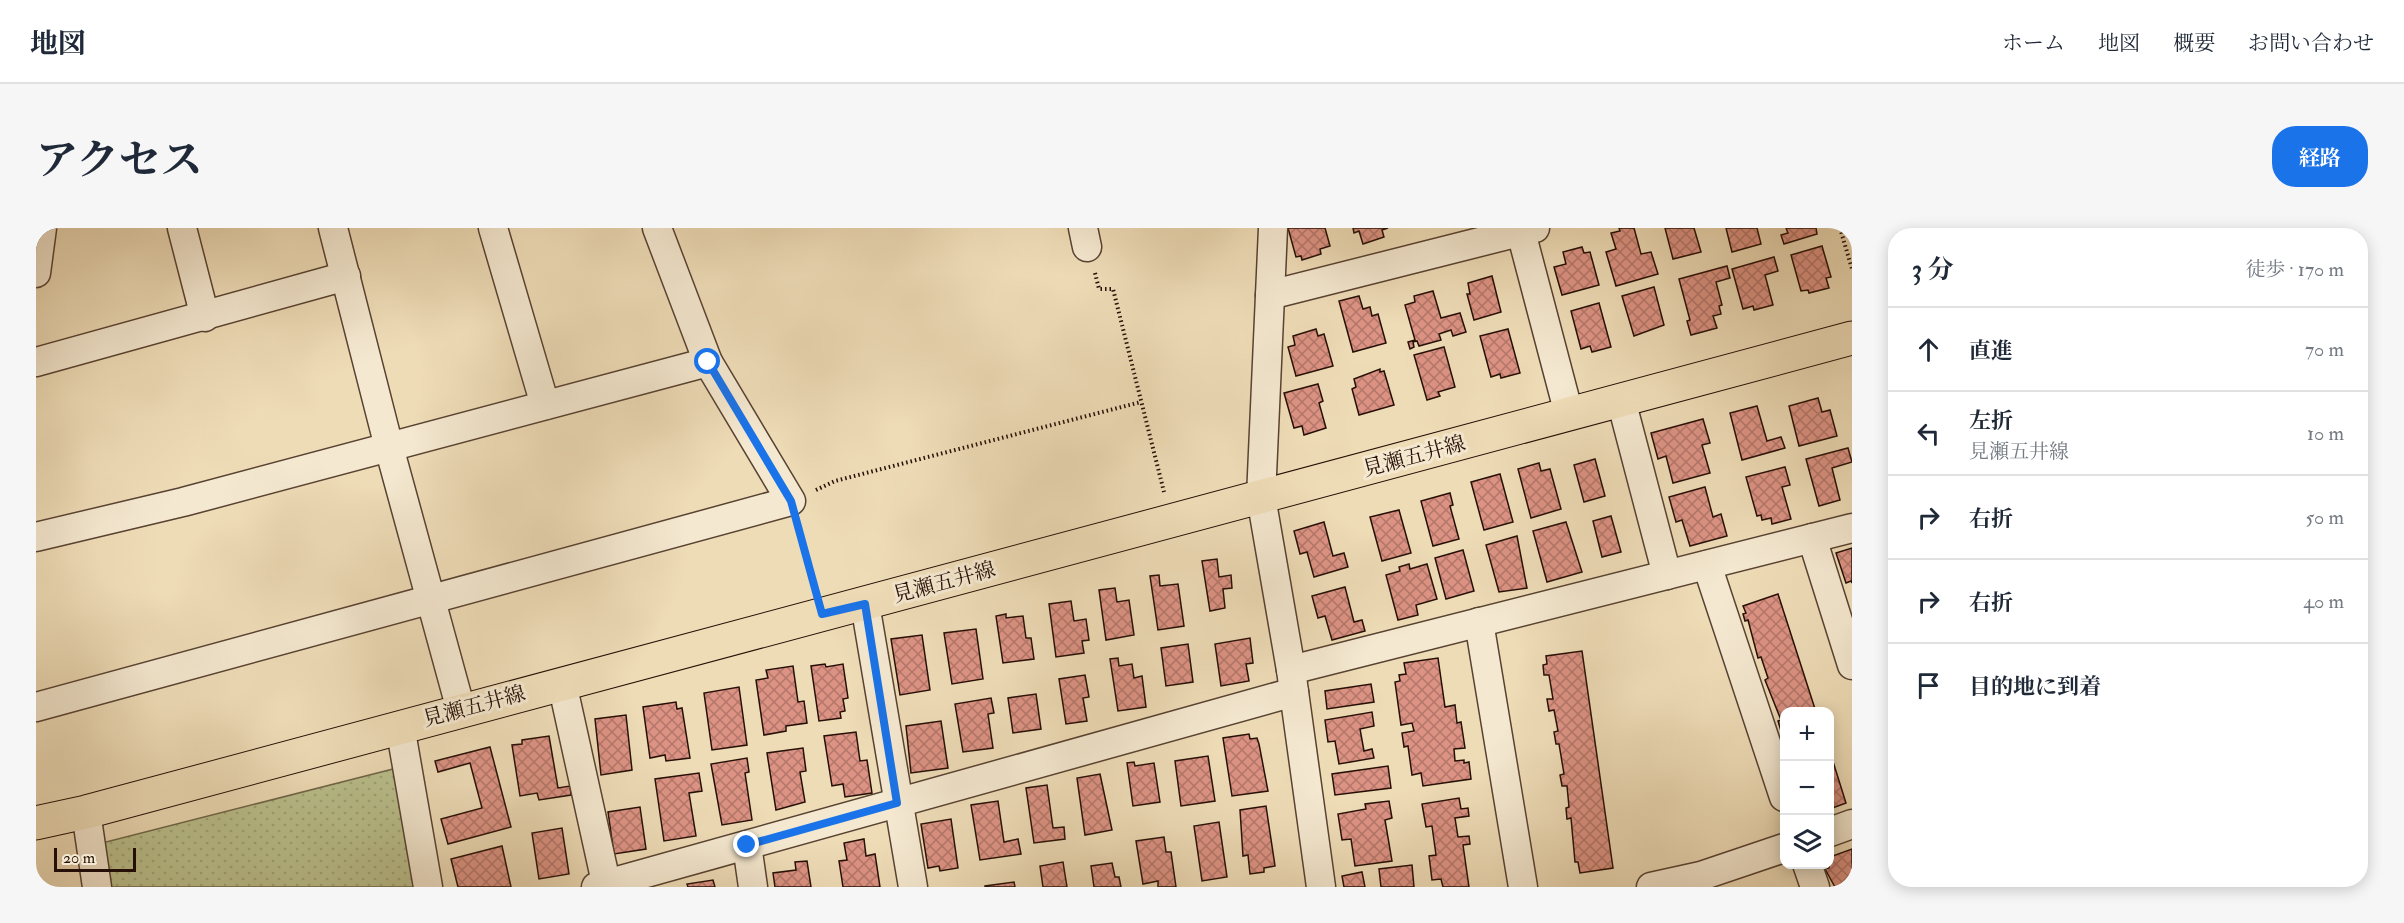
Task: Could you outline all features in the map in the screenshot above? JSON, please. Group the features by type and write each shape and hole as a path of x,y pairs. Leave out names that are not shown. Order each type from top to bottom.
{"main road":[{"name":"見瀬五井線","path":"36,823 86,812 562,682 865,604 1852,338"}],"street":[{"path":"36,273 42,228"},
{"path":"182,228 205,316"},
{"path":"333,228 389,447 461,710"},
{"path":"493,228 545,405"},
{"path":"36,707 791,501 708,362 657,228"},
{"path":"1273,228 1261,497 1292,681 1319,887"},
{"path":"1270,296 1528,230 1569,414"},
{"path":"36,362 346,276"},
{"path":"36,537 389,447 708,362"},
{"path":"1621,400 1667,575"},
{"path":"562,682 604,886 897,803 1479,622 1852,528"},
{"path":"1812,538 1852,665"},
{"path":"1707,565 1780,782"},
{"path":"865,604 913,887"},
{"path":"1479,622 1523,887"},
{"path":"400,726 428,887"},
{"path":"86,812 97,887"},
{"path":"1834,831 1852,824"},
{"path":"747,845 753,887"},
{"path":"1651,887 1681,884 1780,850"},
{"path":"1809,869 1815,887"}],"path":[{"path":"1840,228 1852,269"},
{"path":"1085,237 1099,289 1113,289 1171,521"},
{"path":"822,614 791,501 835,481 1141,402"}],"green space":[{"path":"397,768 420,887 111,887 102,843"}],"building":[{"path":"1288,228 1325,228 1330,246 1320,249 1321,254 1302,260 1301,256 1296,257"},
{"path":"1353,228 1388,228 1382,230 1384,237 1363,244 1359,231 1354,233"},
{"path":"1619,228 1634,228 1641,254 1651,252 1658,274 1616,286 1606,252 1616,249 1611,233 1620,231"},
{"path":"1665,228 1694,228 1701,252 1673,259"},
{"path":"1726,228 1757,228 1761,244 1732,252"},
{"path":"1786,228 1816,228 1817,234 1784,244 1781,235 1788,233"},
{"path":"1822,246 1831,277 1826,278 1829,288 1809,293 1808,290 1801,291 1791,255"},
{"path":"1582,247 1584,253 1590,252 1599,285 1562,295 1554,267 1566,264 1563,252"},
{"path":"1774,257 1778,271 1765,275 1773,305 1754,310 1753,306 1743,309 1732,269"},
{"path":"1727,266 1730,278 1716,282 1722,305 1719,306 1721,314 1713,316 1717,328 1691,335 1687,321 1690,320 1679,279"},
{"path":"1492,276 1501,312 1474,320 1467,294 1470,294 1468,283"},
{"path":"1654,287 1664,325 1634,336 1622,296"},
{"path":"1433,291 1441,318 1460,313 1466,332 1453,336 1451,330 1439,334 1441,340 1419,346 1417,341 1413,342 1414,347 1410,349 1408,342 1415,340 1405,305 1415,302 1414,296"},
{"path":"1359,296 1363,309 1370,307 1372,316 1378,314 1386,343 1353,352 1339,301"},
{"path":"1599,303 1611,347 1592,352 1590,346 1581,349 1571,311"},
{"path":"1316,329 1318,336 1324,334 1333,366 1296,376 1288,347 1295,345 1293,336"},
{"path":"1508,329 1520,373 1501,378 1500,374 1491,377 1480,336"},
{"path":"1444,347 1455,387 1438,392 1440,396 1427,400 1414,355"},
{"path":"1380,369 1380,372 1384,371 1394,405 1359,415 1352,389 1356,387 1354,379"},
{"path":"1318,384 1323,401 1319,403 1326,428 1304,435 1302,426 1294,428 1284,393"},
{"path":"1818,398 1822,412 1830,410 1837,436 1799,446 1789,406"},
{"path":"1757,406 1767,441 1781,437 1785,448 1742,460 1730,413"},
{"path":"1703,419 1710,443 1702,445 1710,473 1673,483 1666,456 1658,459 1651,433"},
{"path":"1848,448 1852,462 1832,468 1840,500 1819,506 1806,459"},
{"path":"1595,459 1605,496 1584,502 1574,465"},
{"path":"1539,463 1541,471 1550,469 1561,509 1531,518 1518,469"},
{"path":"1785,467 1790,485 1782,487 1791,519 1772,524 1771,518 1762,520 1761,515 1757,516 1746,477"},
{"path":"1500,474 1513,522 1484,530 1471,482"},
{"path":"1705,487 1713,517 1721,514 1727,536 1690,546 1682,520 1676,522 1669,497"},
{"path":"1450,493 1453,505 1450,506 1459,539 1433,546 1421,501"},
{"path":"1399,510 1411,553 1382,561 1370,517"},
{"path":"1611,516 1621,552 1602,557 1593,521"},
{"path":"1324,522 1333,556 1344,553 1348,567 1314,577 1307,552 1300,554 1294,531"},
{"path":"1566,522 1582,572 1547,582 1533,531"},
{"path":"1517,536 1527,588 1499,592 1486,545"},
{"path":"1852,548 1852,583 1851,581 1846,583 1836,553"},
{"path":"1463,550 1474,591 1446,599 1435,558"},
{"path":"1217,559 1219,577 1231,575 1232,588 1223,589 1225,608 1210,611 1202,561"},
{"path":"1409,564 1410,569 1427,564 1437,599 1416,605 1418,615 1398,620 1386,575 1400,571 1399,567"},
{"path":"1159,575 1160,586 1178,584 1184,626 1158,630 1150,576"},
{"path":"1345,587 1354,622 1362,620 1365,631 1332,640 1325,616 1318,618 1312,596"},
{"path":"1115,588 1117,602 1129,600 1134,635 1106,640 1099,590"},
{"path":"1778,594 1814,707 1780,707 1780,718 1765,680 1768,678 1761,657 1758,658 1748,620 1745,621 1743,614 1746,613 1743,606"},
{"path":"1071,601 1074,621 1086,619 1089,640 1082,641 1084,653 1056,657 1049,604"},
{"path":"1006,614 1006,618 1023,616 1026,638 1031,638 1034,659 1003,663 996,616"},
{"path":"976,629 983,679 952,684 944,633"},
{"path":"922,635 930,690 900,695 891,639"},
{"path":"1250,638 1253,663 1246,664 1249,681 1221,686 1215,644"},
{"path":"1188,644 1193,682 1166,686 1161,648"},
{"path":"1582,651 1613,868 1580,873 1578,862 1575,862 1571,818 1567,819 1566,808 1569,807 1567,786 1562,786 1560,775 1564,774 1559,744 1556,744 1554,732 1558,731 1554,710 1549,711 1547,699 1553,699 1549,675 1544,675 1543,665 1547,664 1546,656"},
{"path":"1118,658 1119,666 1132,664 1134,678 1142,676 1146,707 1118,711 1110,659"},
{"path":"1438,658 1445,707 1455,705 1457,723 1461,722 1465,748 1454,749 1455,761 1469,762 1471,779 1423,786 1421,773 1412,775 1408,746 1404,747 1402,733 1414,731 1412,723 1401,725 1395,682 1400,681 1399,675 1406,674 1404,663"},
{"path":"825,664 826,667 843,664 848,698 843,699 845,711 840,712 841,718 819,721 811,666"},
{"path":"793,666 798,702 804,701 807,723 786,726 786,731 764,735 756,680 768,678 766,670"},
{"path":"1085,675 1089,697 1083,698 1087,721 1066,724 1059,679"},
{"path":"1371,684 1374,702 1327,709 1325,691"},
{"path":"739,687 747,745 712,750 704,693"},
{"path":"1036,694 1041,729 1013,733 1008,698"},
{"path":"991,698 994,713 988,714 993,748 963,752 955,704"},
{"path":"676,702 677,709 682,708 690,758 666,761 665,755 650,758 643,707"},
{"path":"1372,712 1374,726 1360,729 1364,751 1372,749 1374,758 1339,764 1335,741 1328,742 1325,720"},
{"path":"626,715 632,770 601,775 595,719"},
{"path":"941,721 948,768 911,773 906,726"},
{"path":"856,732 860,761 867,760 872,793 845,797 843,784 832,786 824,736"},
{"path":"1249,734 1250,739 1257,738 1259,744 1268,791 1232,796 1223,738"},
{"path":"549,736 558,788 570,786 571,795 539,800 537,793 520,796 512,745 522,744 522,740"},
{"path":"490,747 511,827 448,844 441,819 482,808 470,763 438,772 435,761"},
{"path":"803,748 806,771 800,772 805,802 776,810 767,753"},
{"path":"1208,756 1215,801 1181,806 1175,761"},
{"path":"747,758 749,772 745,773 752,820 722,825 711,764"},
{"path":"1134,762 1135,766 1154,763 1160,802 1133,806 1127,763"},
{"path":"1834,765 1846,803 1834,808"},
{"path":"1388,766 1391,788 1335,795 1332,774"},
{"path":"699,773 702,791 689,793 696,836 664,841 655,779"},
{"path":"1100,774 1112,830 1085,835 1077,778"},
{"path":"1047,785 1053,828 1064,827 1065,839 1034,843 1026,788"},
{"path":"1459,798 1461,809 1468,808 1469,816 1455,818 1458,837 1469,836 1470,844 1463,845 1469,887 1443,887 1441,879 1432,880 1429,856 1436,855 1432,826 1426,827 1422,804"},
{"path":"998,801 1004,842 1018,839 1021,854 980,860 971,805"},
{"path":"1389,801 1392,818 1385,820 1392,861 1355,866 1351,839 1342,840 1338,814 1366,809 1365,804"},
{"path":"1266,806 1275,866 1264,868 1264,872 1250,874 1248,855 1243,856 1240,810"},
{"path":"640,807 646,849 614,854 608,812"},
{"path":"951,819 958,868 940,871 939,866 928,868 921,824"},
{"path":"1219,822 1227,877 1202,881 1194,826"},
{"path":"562,828 569,874 539,879 532,833"},
{"path":"1164,837 1166,852 1171,852 1176,887 1158,887 1158,881 1143,884 1136,841"},
{"path":"864,839 866,856 875,854 880,887 843,887 839,861 847,860 844,843"},
{"path":"502,846 511,887 458,887 451,859"},
{"path":"1852,849 1852,887 1835,887 1825,869 1834,869 1834,856"},
{"path":"807,861 811,887 775,887 773,873 796,870 795,862"},
{"path":"1063,862 1067,887 1043,887 1040,866"},
{"path":"1112,863 1115,877 1119,877 1121,887 1094,887 1091,866"},
{"path":"1412,865 1414,887 1381,887 1379,869"},
{"path":"1362,872 1365,887 1344,887 1342,876"},
{"path":"713,880 715,887 688,887 687,884"},
{"path":"1014,882 1015,887 985,887 985,886"}],"route":[{"path":"708,362 791,501 822,614 865,604 897,803 747,845"}]}
